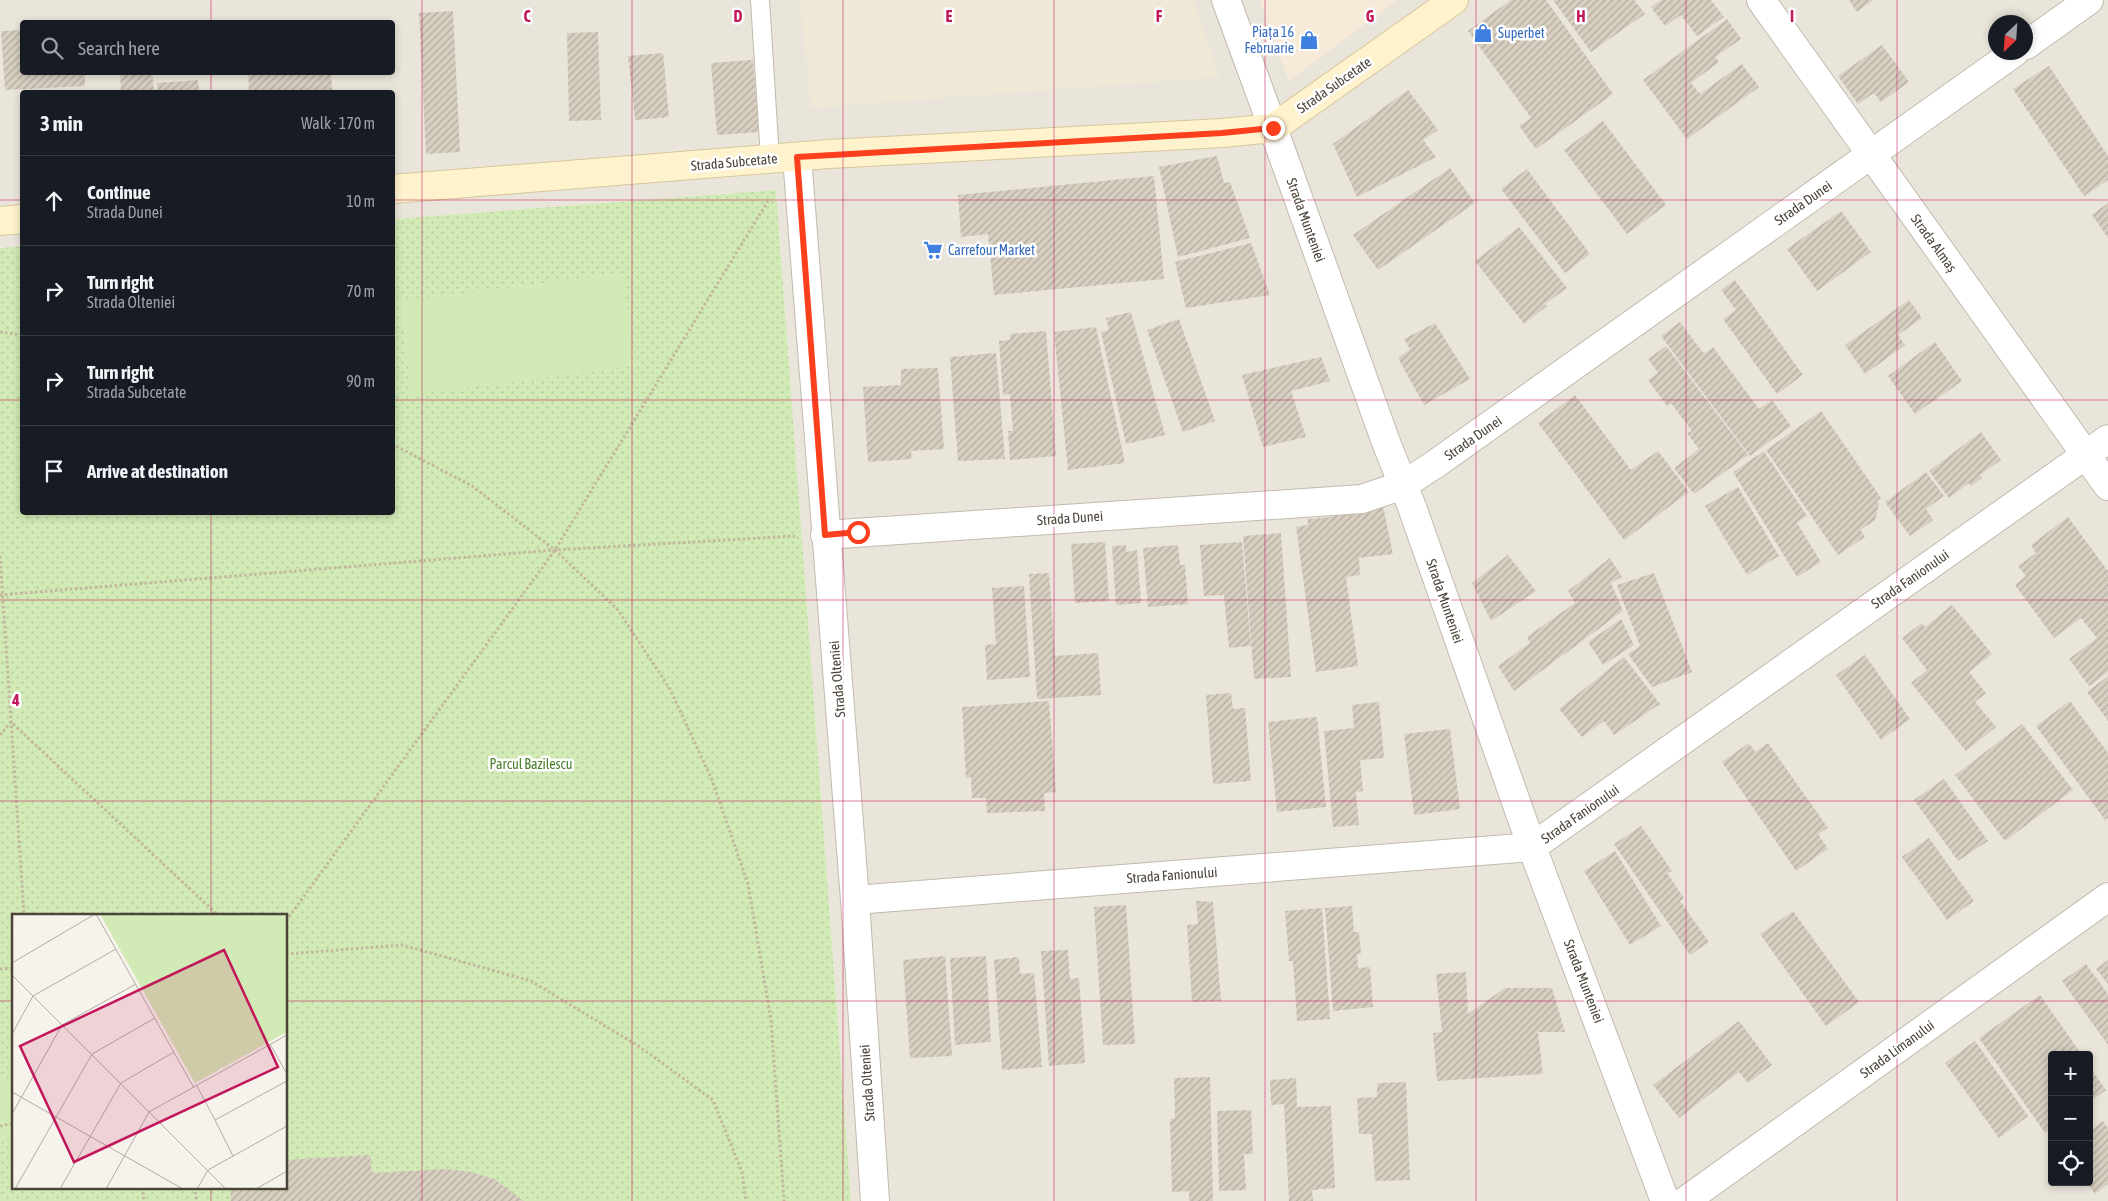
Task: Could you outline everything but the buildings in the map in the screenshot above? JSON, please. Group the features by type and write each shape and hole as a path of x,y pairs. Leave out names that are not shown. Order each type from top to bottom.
{"street":[{"name":"Strada Munteniei","path":"1226,0 1416,516 1532,848 1666,1201"},
{"name":"Strada Subcetate","path":"395,189 797,157 1273,128 1454,0"},
{"name":"Strada Almaș","path":"1761,0 2108,486"},
{"path":"2033,40 2089,0"},
{"name":"Strada Dunei","path":"825,535 1362,499 1403,485 1434,465 2004,60"},
{"name":"Strada Olteniei","path":"797,157 825,535 855,900 875,1201"},
{"path":"0,221 20,219"},
{"name":"Strada Fanionului","path":"855,900 1532,848 2108,439"},
{"name":"Strada Limanului","path":"1685,1201 2108,897"}],"lane":[{"path":"760,0 770,159"}],"path":[{"path":"288,918 555,550 772,195"},
{"path":"0,332 20,335"},
{"path":"395,446 472,486 555,550 618,610 670,690 712,780 748,884 771,1020 784,1201"},
{"path":"1,595 555,550 825,535"},
{"path":"0,556 1,595 24,914"},
{"path":"0,735 11,722"},
{"path":"11,722 217,914"},
{"path":"288,954 402,946 531,982 640,1047 713,1100 742,1172 746,1201"},
{"path":"142,1188 144,1201"},
{"path":"195,1188 196,1201"}],"shaded area":[{"path":"0,0 2108,0 2108,1201 851,1201 776,190 395,219 395,90 20,90 20,246 0,248"},
{"path":"800,0 1193,0 1220,77 811,108"},
{"name":"Piața 16 Februarie","path":"1260,0 1397,0 1289,81"}],"green space":[{"name":"Parcul Bazilescu","path":"776,190 851,1201 0,1201 0,248 20,246 20,515 395,515 395,219"},
{"path":"623,273 635,366 412,395 399,301"},
{"path":"12,1079 12,1135 0,1144 0,1083"}],"place":[{"name":"Superbet","path":"1483,33"},
{"name":"Piața 16 Februarie","path":"1309,40"},
{"name":"Carrefour Market","path":"933,250"}],"route":[{"path":"858,532 825,535 797,157 1222,133 1273,128"}]}
